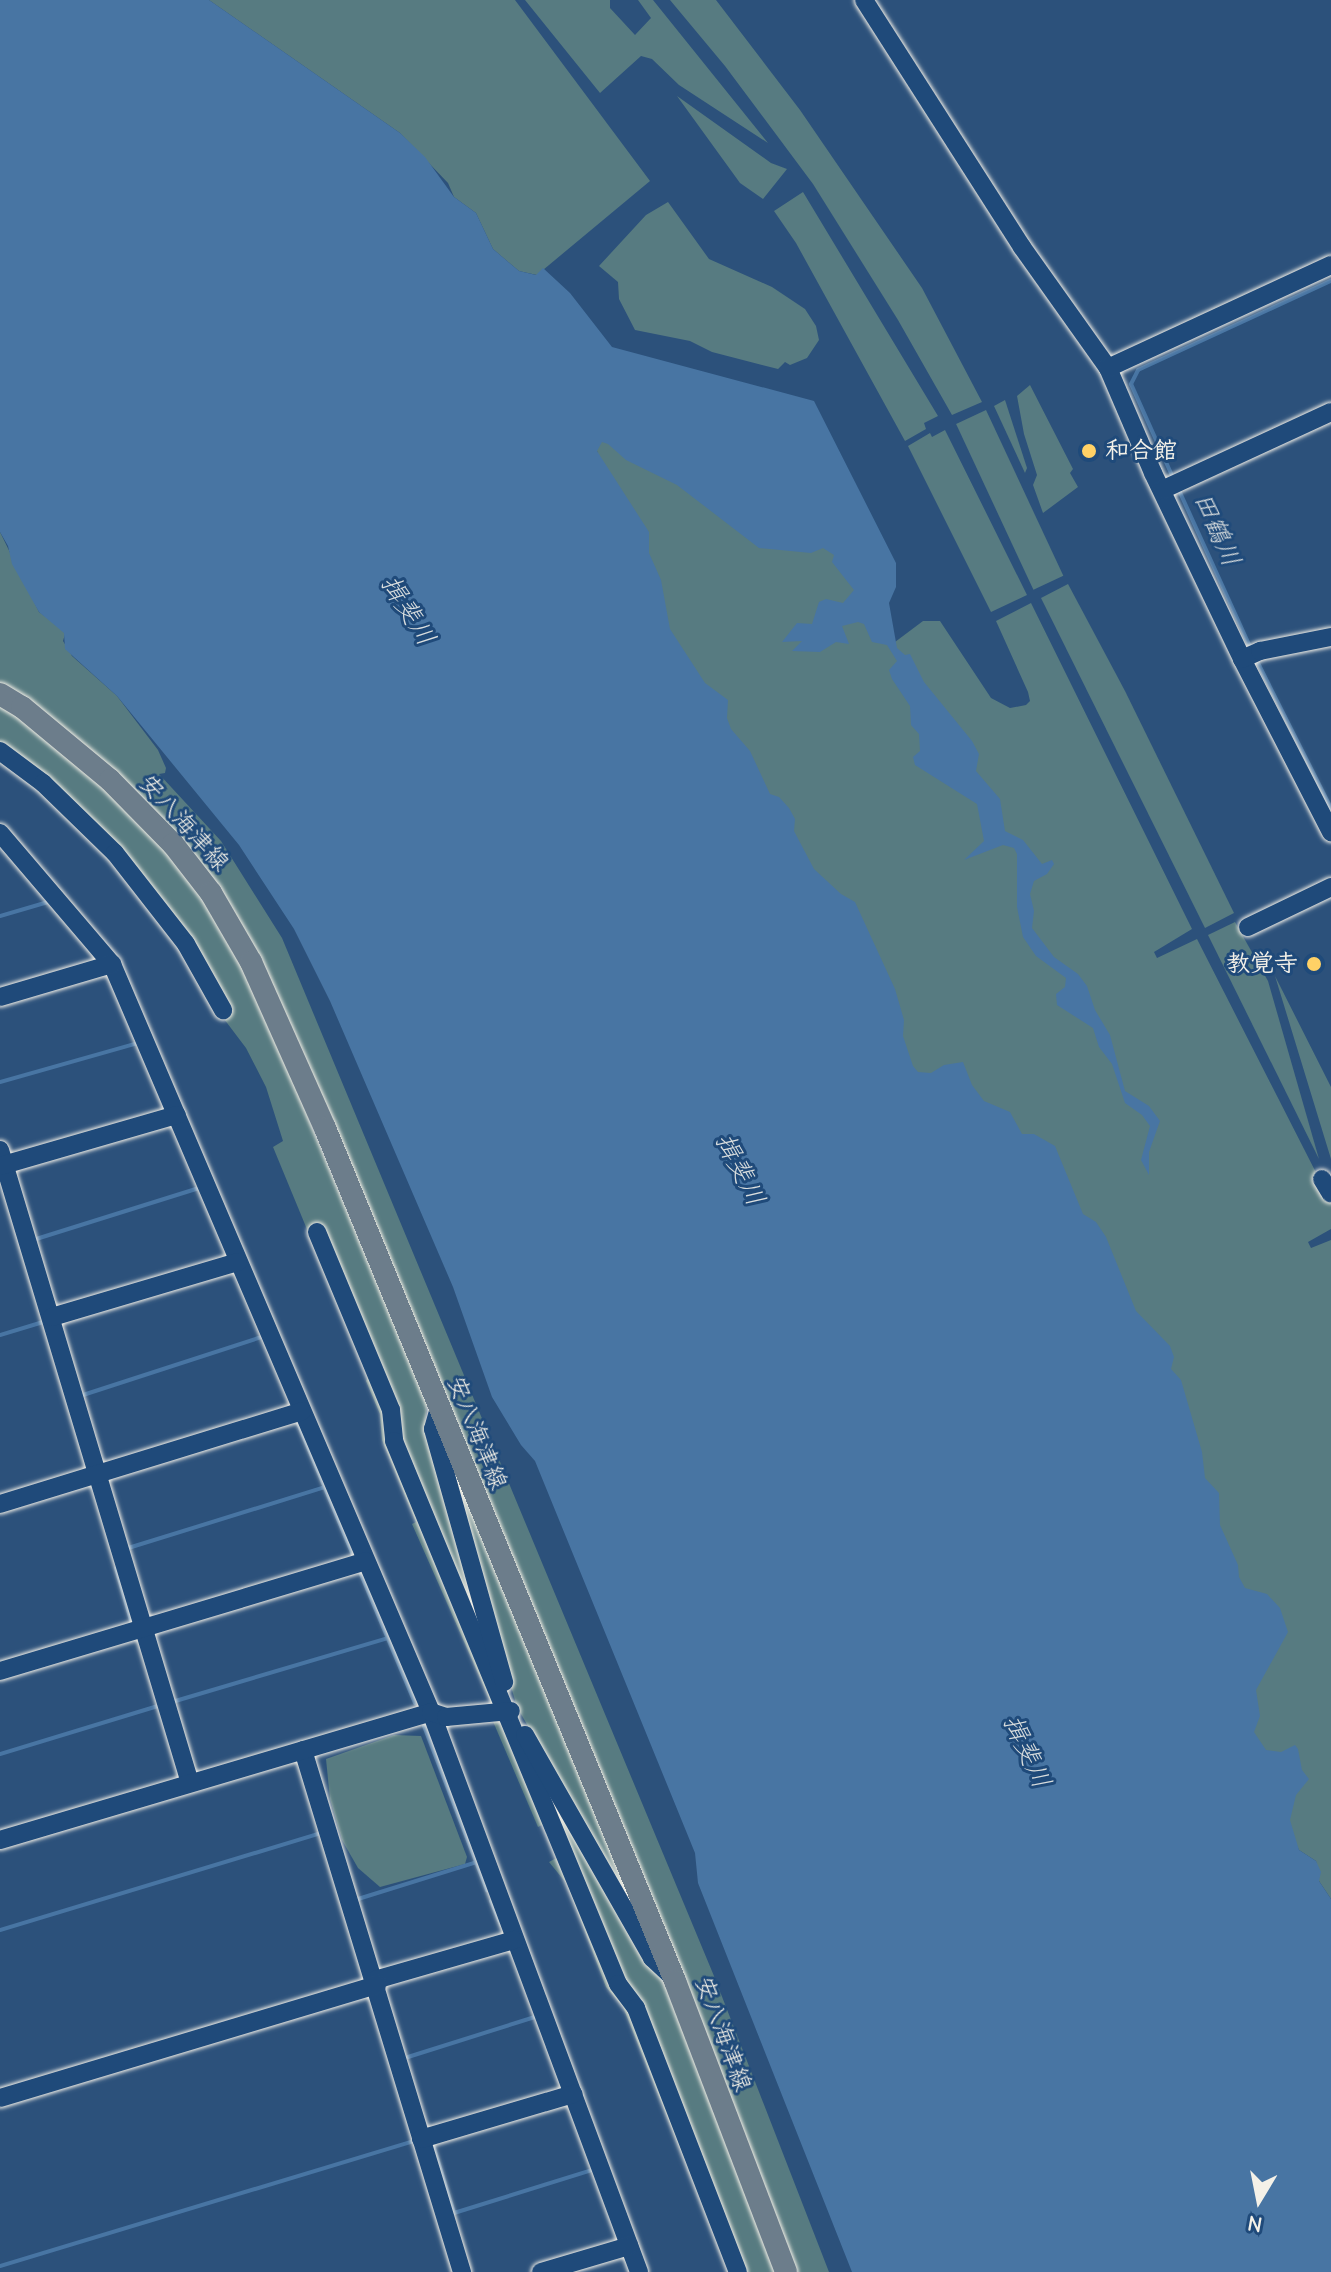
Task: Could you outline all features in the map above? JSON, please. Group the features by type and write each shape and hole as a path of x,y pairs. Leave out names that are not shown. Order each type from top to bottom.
{"main road":[{"name":"安八海津線","path":"0,694 22,707 110,780 173,844 211,893 251,962 325,1128 675,1981 786,2272"}],"street":[{"path":"868,1 1022,247 1108,368 1170,487 1331,832"},
{"path":"1108,368 1331,265"},
{"path":"1170,487 1331,412"},
{"path":"1249,656 1331,637"},
{"path":"0,751 43,783 115,853 186,944 223,1010"},
{"path":"0,833 112,964 431,1712 639,2272"},
{"path":"1248,927 1331,887"},
{"path":"0,997 112,964"},
{"path":"177,1115 2,1160 52,1317 190,1783"},
{"path":"317,1232 391,1410 394,1441 508,1711 618,1984 636,2008 738,2272"},
{"path":"52,1317 238,1262"},
{"path":"439,1408 433,1429 508,1711 652,1958 675,1981"},
{"path":"0,1504 302,1411"},
{"path":"0,1671 366,1561"},
{"path":"0,1840 431,1712 446,1717 508,1711"},
{"path":"303,1750 462,2272"},
{"path":"0,2098 514,1940"},
{"path":"421,2139 573,2094"},
{"path":"541,2272 629,2246"}],"green space":[{"path":"209,0 515,0 650,181 537,275 519,271 493,249 476,213 454,197 448,183 400,133"},
{"path":"525,0 610,0 610,8 635,35 651,18 638,0 653,0 768,143 679,85 652,59 641,56 600,93"},
{"path":"670,0 716,0 800,110 922,288 982,402 952,415 898,320 813,184 725,66"},
{"path":"677,96 771,163 787,169 763,199 740,183"},
{"path":"803,192 938,416 924,423 926,429 905,441 796,243 774,211"},
{"path":"668,202 709,259 772,287 805,309 816,326 819,340 807,358 790,365 785,362 778,369 712,352 690,341 635,330 619,299 618,282 599,266 646,215"},
{"path":"1030,385 1073,469 1070,473 1078,487 1043,513 1033,485 1037,475 1024,434 1017,396"},
{"path":"594,387 825,542 853,579 855,595 895,642 923,621 940,621 991,698 1010,708 1026,705 1030,701 996,621 1031,603 1192,929 1154,952 1157,958 1197,939 1331,1202 1331,1229 1308,1242 1311,1248 1331,1240 1331,1899 1319,1881 1316,1861 1299,1850 916,1090 691,690 597,451"},
{"path":"1005,400 1027,468 1025,473 994,406"},
{"path":"986,410 1063,576 1033,590 956,424"},
{"path":"945,430 1027,595 991,612 908,446 930,433 932,437"},
{"path":"0,532 39,612 61,628 65,634 63,641 72,656 117,696 158,750 166,768 165,773 159,774 221,841 282,938 714,1976 829,2272 797,2272 225,899 0,683"},
{"path":"1068,584 1125,691 1234,913 1205,928 1041,598"},
{"path":"0,703 30,723 140,819 203,898 249,976 427,1404 425,1424 500,1679 496,1681 320,1230 497,1701 493,1707 412,1524 416,1522 382,1440 380,1414 366,1381 368,1377 273,1147 283,1141 266,1087 246,1048 218,1011 188,938 0,745"},
{"path":"1235,922 1268,981 1319,1159 1208,935"},
{"path":"1275,976 1331,1087 1331,1159"},
{"path":"439,1428 653,1946 517,1707 437,1433"},
{"path":"492,1719 500,1719 546,1823 538,1827"},
{"path":"521,1732 666,1982 778,2272 743,2272"},
{"path":"394,1735 421,1736 467,1857 465,1864 380,1887 358,1868 342,1840 330,1799 326,1759"},
{"path":"560,1856 636,2017 730,2272 623,2007 606,1987 567,1884 549,1862"}],"water":[{"name":"揖斐川","path":"0,0 209,0 400,133 425,157 454,197 476,213 493,249 519,271 536,275 543,268 570,293 612,347 814,401 896,563 896,587 889,603 897,648 905,655 910,654 924,682 972,741 979,754 976,771 1000,799 1005,831 1023,840 1042,864 1052,860 1054,864 1047,874 1034,881 1030,894 1034,911 1032,928 1054,957 1078,974 1087,986 1095,1010 1110,1035 1125,1091 1149,1106 1160,1121 1149,1152 1149,1175 1141,1160 1150,1126 1142,1115 1125,1103 1112,1064 1099,1047 1093,1028 1057,1005 1056,994 1065,987 1066,978 1036,956 1023,937 1017,907 1017,854 1014,848 1003,845 964,860 984,841 977,804 915,765 913,757 920,751 919,734 911,725 910,706 892,679 889,670 897,661 887,645 872,642 864,624 858,622 842,626 849,644 836,642 820,652 792,651 802,641 782,642 797,623 812,624 819,602 826,599 843,603 854,590 832,562 834,555 823,548 811,553 759,548 677,485 626,460 608,444 602,442 597,451 649,532 649,553 661,580 670,629 705,683 728,700 727,718 731,729 750,751 770,794 779,797 789,808 795,819 794,831 814,869 841,894 855,902 895,989 904,1020 903,1036 913,1066 918,1072 931,1073 944,1065 963,1062 972,1085 984,1101 1010,1112 1022,1134 1034,1134 1055,1146 1083,1214 1096,1222 1106,1237 1136,1311 1170,1346 1174,1357 1171,1369 1181,1380 1202,1452 1205,1478 1219,1493 1220,1525 1238,1565 1239,1577 1245,1588 1267,1594 1280,1608 1288,1632 1256,1690 1260,1716 1254,1732 1266,1750 1281,1752 1295,1745 1298,1749 1302,1770 1309,1779 1296,1795 1290,1820 1299,1850 1316,1861 1321,1872 1319,1881 1331,1899 1331,2272 852,2272 698,1883 695,1853 535,1461 521,1445 492,1397 453,1287 330,1001 294,929 239,845 117,696 65,649 64,633 39,612 12,564 8,546 0,532"}],"waterway":[{"name":"田鶴川","path":"1174,480 1131,384 1138,370 1331,281"},
{"name":"田鶴川","path":"1178,488 1250,647"},
{"name":"田鶴川","path":"1256,659 1331,808"},
{"path":"0,916 48,902"},
{"path":"0,1082 138,1043"},
{"path":"33,1240 199,1188"},
{"path":"0,1335 43,1322"},
{"path":"83,1395 262,1337"},
{"path":"298,1423 353,1555"},
{"path":"125,1549 325,1487"},
{"path":"116,1568 132,1624"},
{"path":"360,1572 415,1703"},
{"path":"172,1702 388,1638"},
{"path":"0,1754 158,1706"},
{"path":"424,1726 487,1890"},
{"path":"0,1930 321,1833"},
{"path":"358,1899 477,1862"},
{"path":"491,1901 501,1925"},
{"path":"408,2057 535,2017"},
{"path":"0,2266 413,2141"},
{"path":"433,2145 454,2213 592,2170"}],"place":[{"name":"和合館","path":"1089,451"},
{"name":"教覚寺","path":"1314,964"}]}
